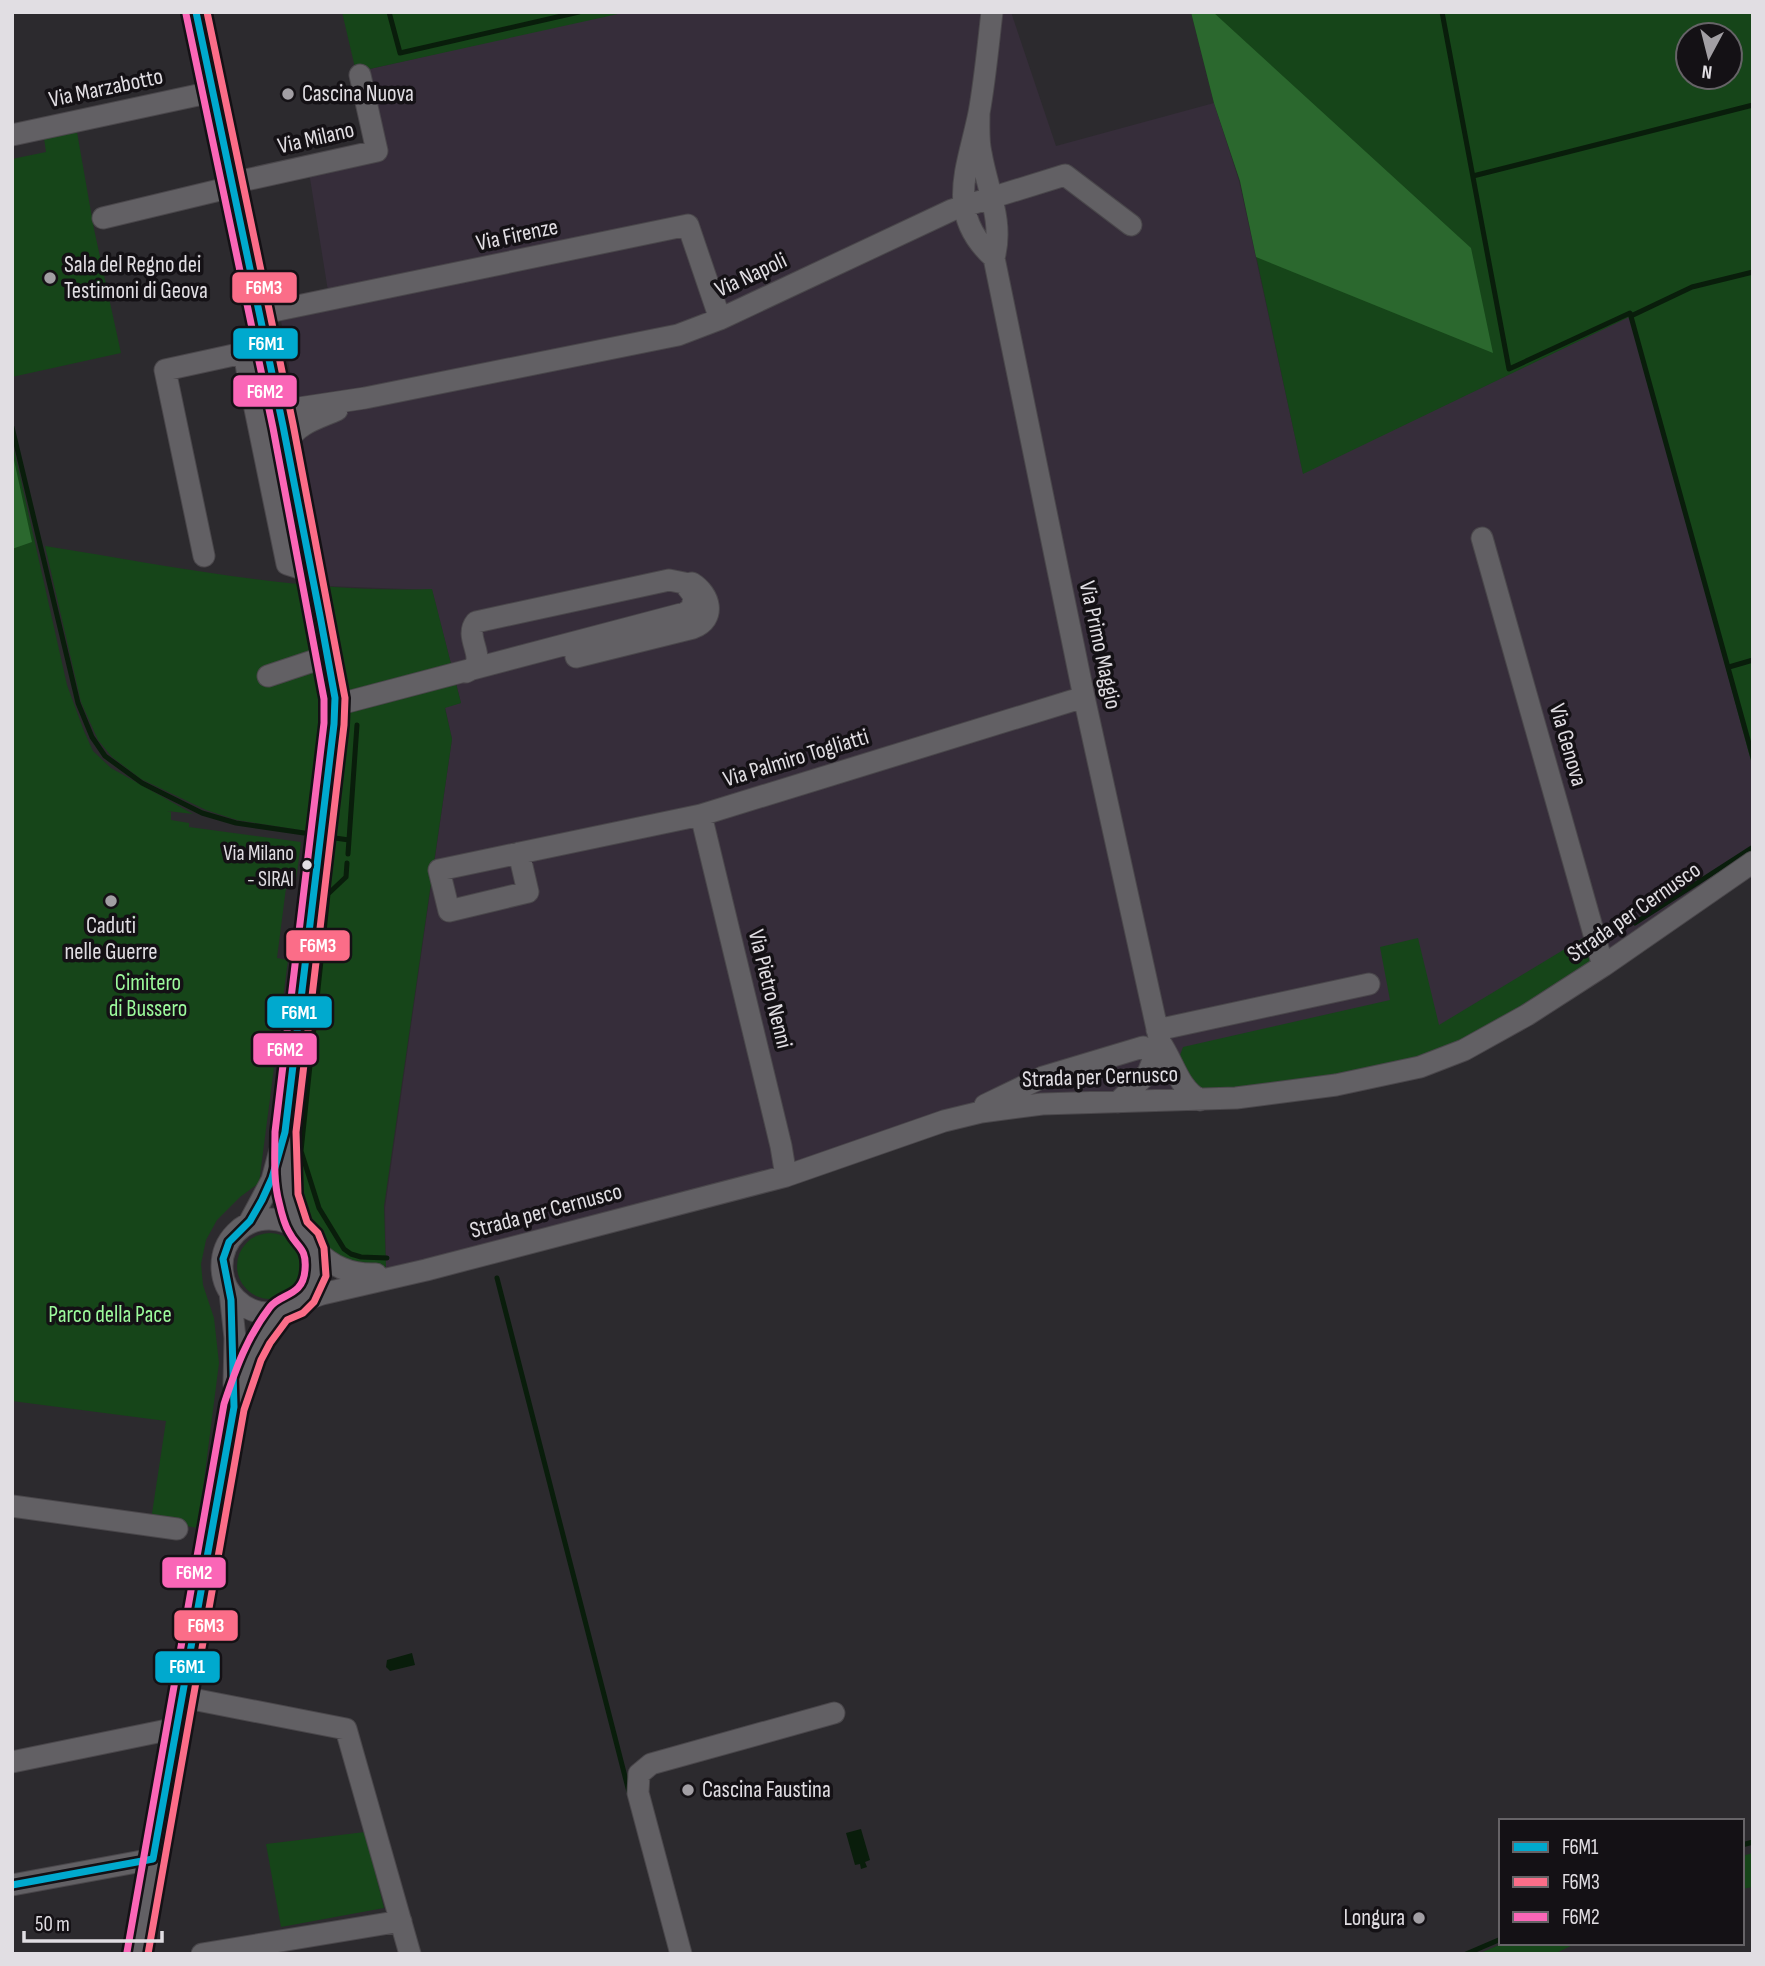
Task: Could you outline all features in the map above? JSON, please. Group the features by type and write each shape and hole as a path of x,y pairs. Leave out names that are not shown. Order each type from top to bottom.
{"street":[{"path":"196,12 279,407 336,705 285,1132 272,1180 248,1223 234,1234 223,1254 223,1275 230,1292 235,1353 234,1407"},
{"path":"963,206 964,172 979,114 992,12"},
{"name":"Via Milano","path":"232,187 241,181 377,151 360,75"},
{"name":"Via Marzabotto","path":"12,135 212,92"},
{"name":"Via Primo Maggio","path":"979,114 980,149 998,230 994,258 1153,1040 1173,1066 1182,1085 1200,1100"},
{"name":"Via Napoli","path":"279,407 299,408 365,398 678,335 720,319 963,206 1065,175 1131,225"},
{"path":"103,218 232,187"},
{"name":"Via Primo Maggio","path":"963,206 975,235 994,258"},
{"name":"Via Firenze","path":"261,322 688,225 720,319"},
{"path":"204,556 165,369 243,352 261,322"},
{"path":"243,352 287,564 312,572"},
{"name":"Via Napoli","path":"286,443 301,425 365,398"},
{"name":"Via Genova","path":"1482,538 1604,966"},
{"path":"336,705 469,671 477,663 471,630 476,622 677,578 688,581 703,592 709,609 702,624 693,628 502,676 469,671"},
{"path":"268,676 328,656"},
{"name":"Via Palmiro Togliatti","path":"519,853 701,815 1084,697"},
{"name":"Via Pietro Nenni","path":"701,815 786,1176"},
{"name":"Strada per Cernusco","path":"963,1116 1034,1104 1163,1102 1298,1091 1420,1067 1495,1035 1604,966 1753,862"},
{"name":"Strada per Cernusco","path":"289,1307 322,1294 786,1176 963,1116 1042,1077 1153,1040 1369,984"},
{"path":"1153,1040 1148,1073 1152,1089 1163,1102 1171,1093 1173,1066"},
{"path":"1118,1102 1148,1073"},
{"path":"285,1132 287,1192 298,1228"},
{"path":"137,1954 234,1407 253,1352 289,1307 308,1293 316,1274 313,1248 298,1228 274,1219 248,1223"},
{"name":"Strada per Cernusco","path":"313,1248 346,1272 363,1275 409,1273"},
{"path":"230,1292 242,1304 266,1313 289,1307"},
{"path":"12,1506 177,1529"},
{"path":"182,1697 346,1729 410,1954"},
{"path":"681,1954 638,1793 639,1774 648,1765 834,1713"},
{"path":"12,1762 177,1728"},
{"path":"12,1885 153,1860"},
{"path":"202,1954 401,1921"}],"shaded area":[{"path":"619,12 1011,12 1056,146 1214,103 1239,181 1303,473 1631,316 1753,768 1753,861 1512,1026 1419,1066 998,1108 783,1178 386,1275 385,1208 452,739 445,707 461,703 432,590 328,586 281,321 331,310 309,172 383,155 361,71"},
{"path":"412,1653 415,1665 390,1671 386,1667 387,1660"},
{"path":"861,1829 870,1860 865,1862 867,1867 861,1869 860,1864 855,1865 846,1833"}],"green space":[{"path":"342,12 627,12 356,72"},
{"path":"1191,12 1753,12 1753,768 1631,316 1303,474 1240,181 1214,103"},
{"path":"1191,12 1213,12 1471,248 1493,353 1256,257 1240,181 1214,103"},
{"path":"77,132 94,229 121,353 12,377 12,159 46,152 44,138"},
{"path":"13,445 67,685 93,751 111,768 193,814 167,811 171,812 171,820 189,823 189,827 301,842 296,881 287,880 277,958 288,960 259,1183 217,1220 206,1240 201,1264 203,1285 214,1318 219,1363 198,1528 151,1520 166,1421 12,1401"},
{"path":"12,451 32,542 12,549"},
{"path":"45,546 286,583 432,589 461,703 445,708 452,739 384,1206 386,1270 338,1263 305,1219 292,1172 325,834 237,820 206,810 141,779 112,757 98,740 81,702"},
{"path":"1593,932 1602,965 1438,1060 1202,1100 1175,1069 1183,1047 1390,1000 1380,947 1418,938 1439,1025"},
{"path":"270,1233 283,1235 298,1248 303,1266 301,1279 288,1294 270,1299 257,1297 242,1284 237,1266 239,1253 252,1238"},
{"path":"365,1832 384,1908 281,1927 266,1844"},
{"path":"1753,1853 1753,1887 1744,1889 1744,1855"},
{"path":"1499,1945 1573,1945 1554,1954 1478,1954"}],"waterway":[{"path":"389,12 400,53 579,12"},
{"path":"1442,12 1509,369 1630,313 1753,758"},
{"path":"1473,176 1753,105"},
{"path":"1631,316 1692,287 1753,272"},
{"path":"12,427 78,703 92,737 105,756 142,783 202,813 236,823 304,833"},
{"path":"1729,667 1753,660"},
{"path":"348,854 357,725"},
{"path":"335,838 349,840"},
{"path":"1635,923 1753,847"},
{"path":"347,863 346,877 328,894 301,1151 319,1208 344,1249 361,1257 387,1258"},
{"path":"497,1278 629,1792"},
{"path":"1744,1844 1753,1842"},
{"path":"1466,1954 1499,1940"}],"transit line":[{"name":"F6M1","path":"12,1885 153,1859 234,1407 231,1300 223,1259 229,1242 250,1221 262,1200 272,1178 285,1132 334,724 335,698 321,621 196,12"},
{"name":"F6M3","path":"148,1954 244,1410 261,1360 270,1343 287,1320 303,1313 314,1302 326,1276 324,1248 318,1233 307,1222 298,1194 296,1132 345,698 293,424 207,12"},
{"name":"F6M2","path":"127,1952 224,1404 238,1365 255,1330 275,1302 296,1290 305,1270 303,1252 286,1225 277,1194 275,1132 324,723 324,699 273,428 186,14"}],"place":[{"name":"Cascina Nuova","path":"288,94"},
{"name":"Sala del Regno dei Testimoni di Geova","path":"50,278"},
{"name":"Via Milano - SIRAI","path":"307,865"},
{"name":"Caduti nelle Guerre","path":"111,901"},
{"name":"Cascina Faustina","path":"688,1790"},
{"name":"Longura","path":"1419,1918"}],"park label":[{"name":"Cimitero di Bussero","path":"148,996"},
{"name":"Parco della Pace","path":"110,1315"}]}
